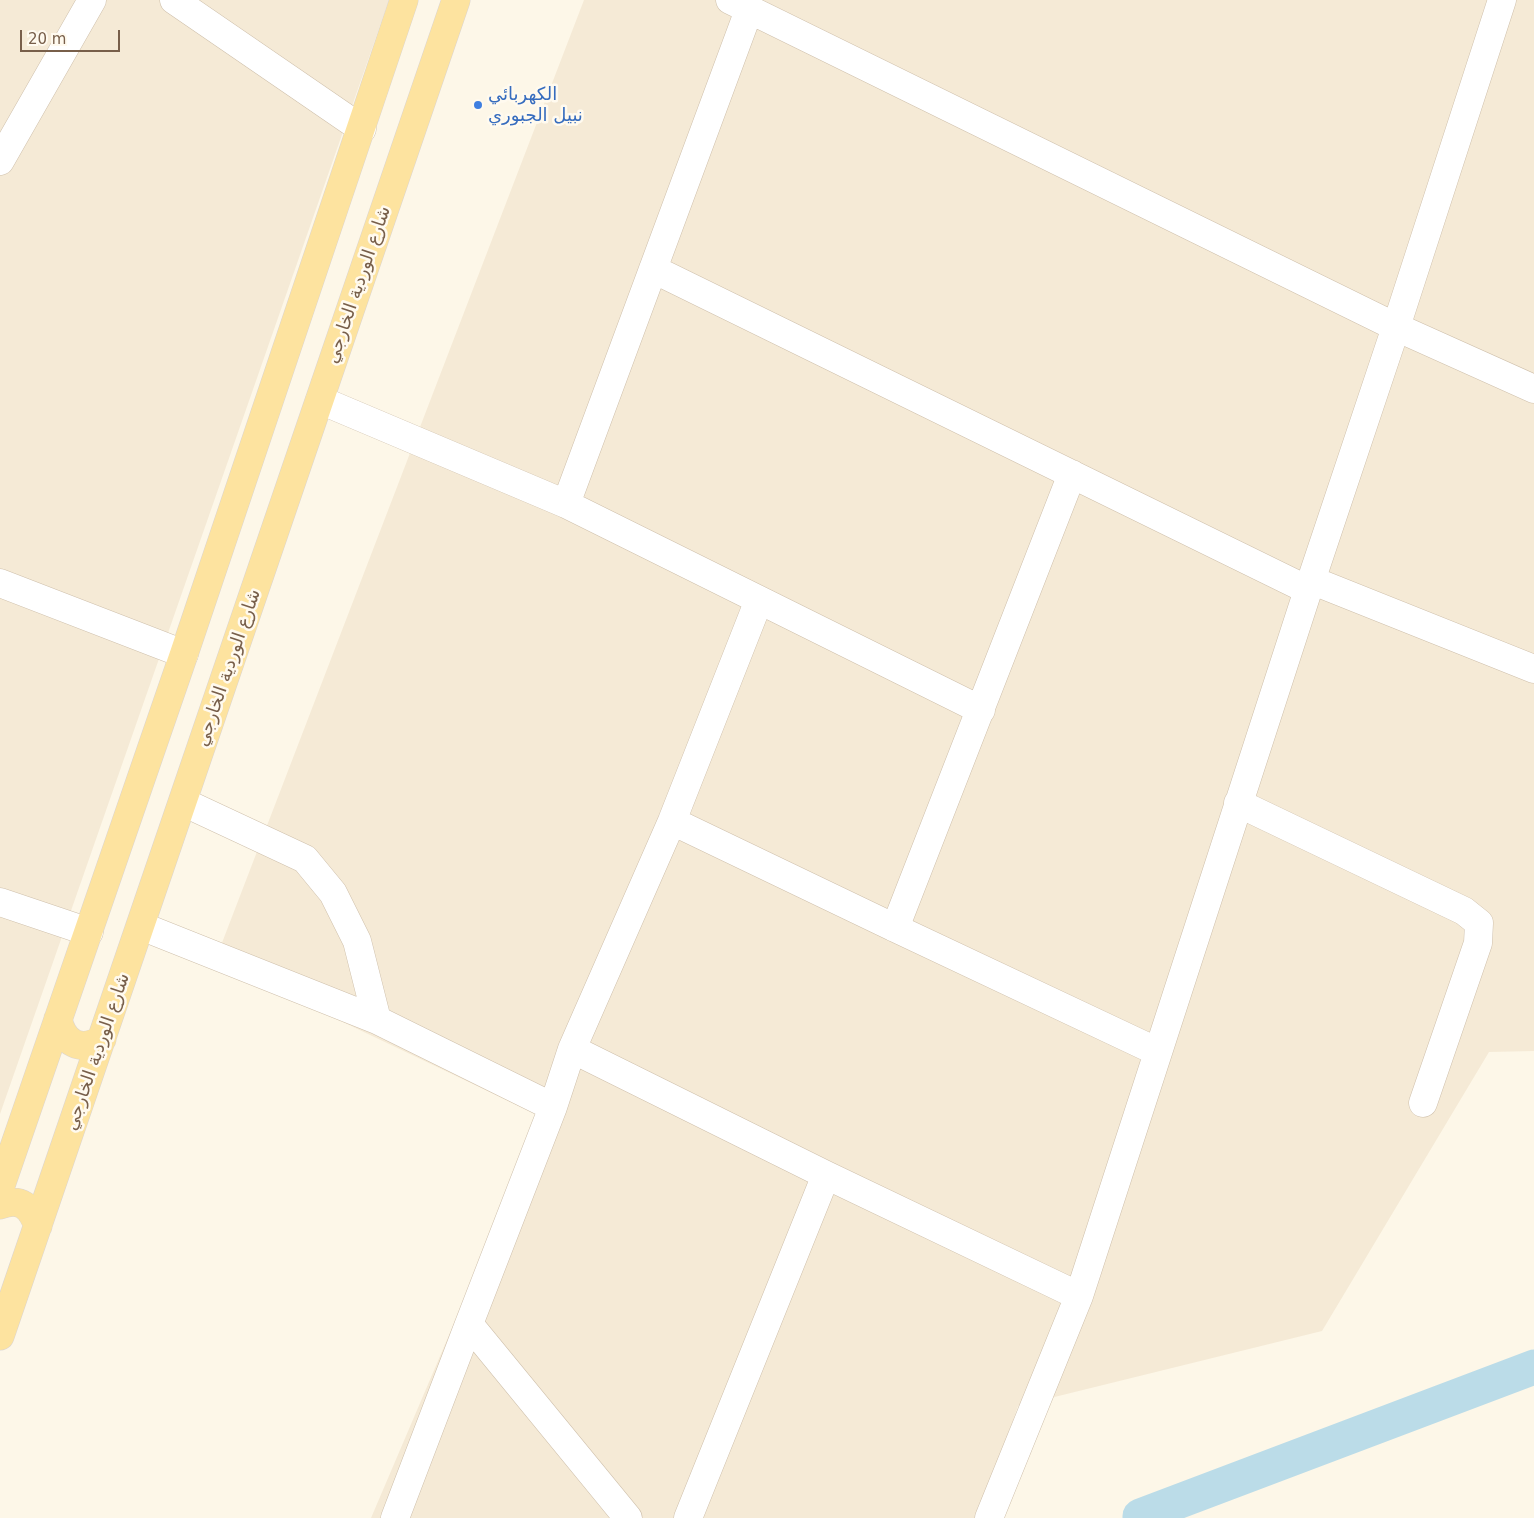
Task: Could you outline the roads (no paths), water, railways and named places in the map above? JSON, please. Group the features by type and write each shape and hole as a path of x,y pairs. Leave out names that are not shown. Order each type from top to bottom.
{"main road":[{"path":"0,1188 184,654 404,0"},
{"name":"شارع الوردية الخارجي","path":"0,1336 456,0"},
{"path":"58,1019 60,1028 69,1041 82,1046 96,1043 102,1039"},
{"path":"0,1205 13,1202 26,1206 30,1209 38,1226"}],"street":[{"path":"0,161 92,0"},
{"path":"174,0 362,129"},
{"path":"989,1518 1079,1296 1309,585 1502,0"},
{"path":"566,504 654,269 740,5 1396,326 1534,390"},
{"path":"654,269 1072,474 1309,585 1534,669"},
{"path":"320,400 566,504 981,710"},
{"path":"895,928 1072,474"},
{"path":"0,583 184,654"},
{"path":"395,1518 553,1107 572,1049 672,821 759,600"},
{"path":"183,802 305,859 333,893 357,941 377,1020"},
{"path":"1238,803 1464,911 1479,923 1478,943 1423,1103"},
{"path":"672,821 1158,1052"},
{"path":"0,902 89,932"},
{"path":"141,926 377,1020 553,1107"},
{"path":"572,1049 826,1175 1079,1296"},
{"path":"688,1518 826,1175"},
{"path":"469,1324 628,1518"}],"waterway":[{"path":"1140,1518 1140,1516 1534,1367"}],"place":[{"name":"الكهربائي نبيل الجبوري","path":"478,105"}]}
